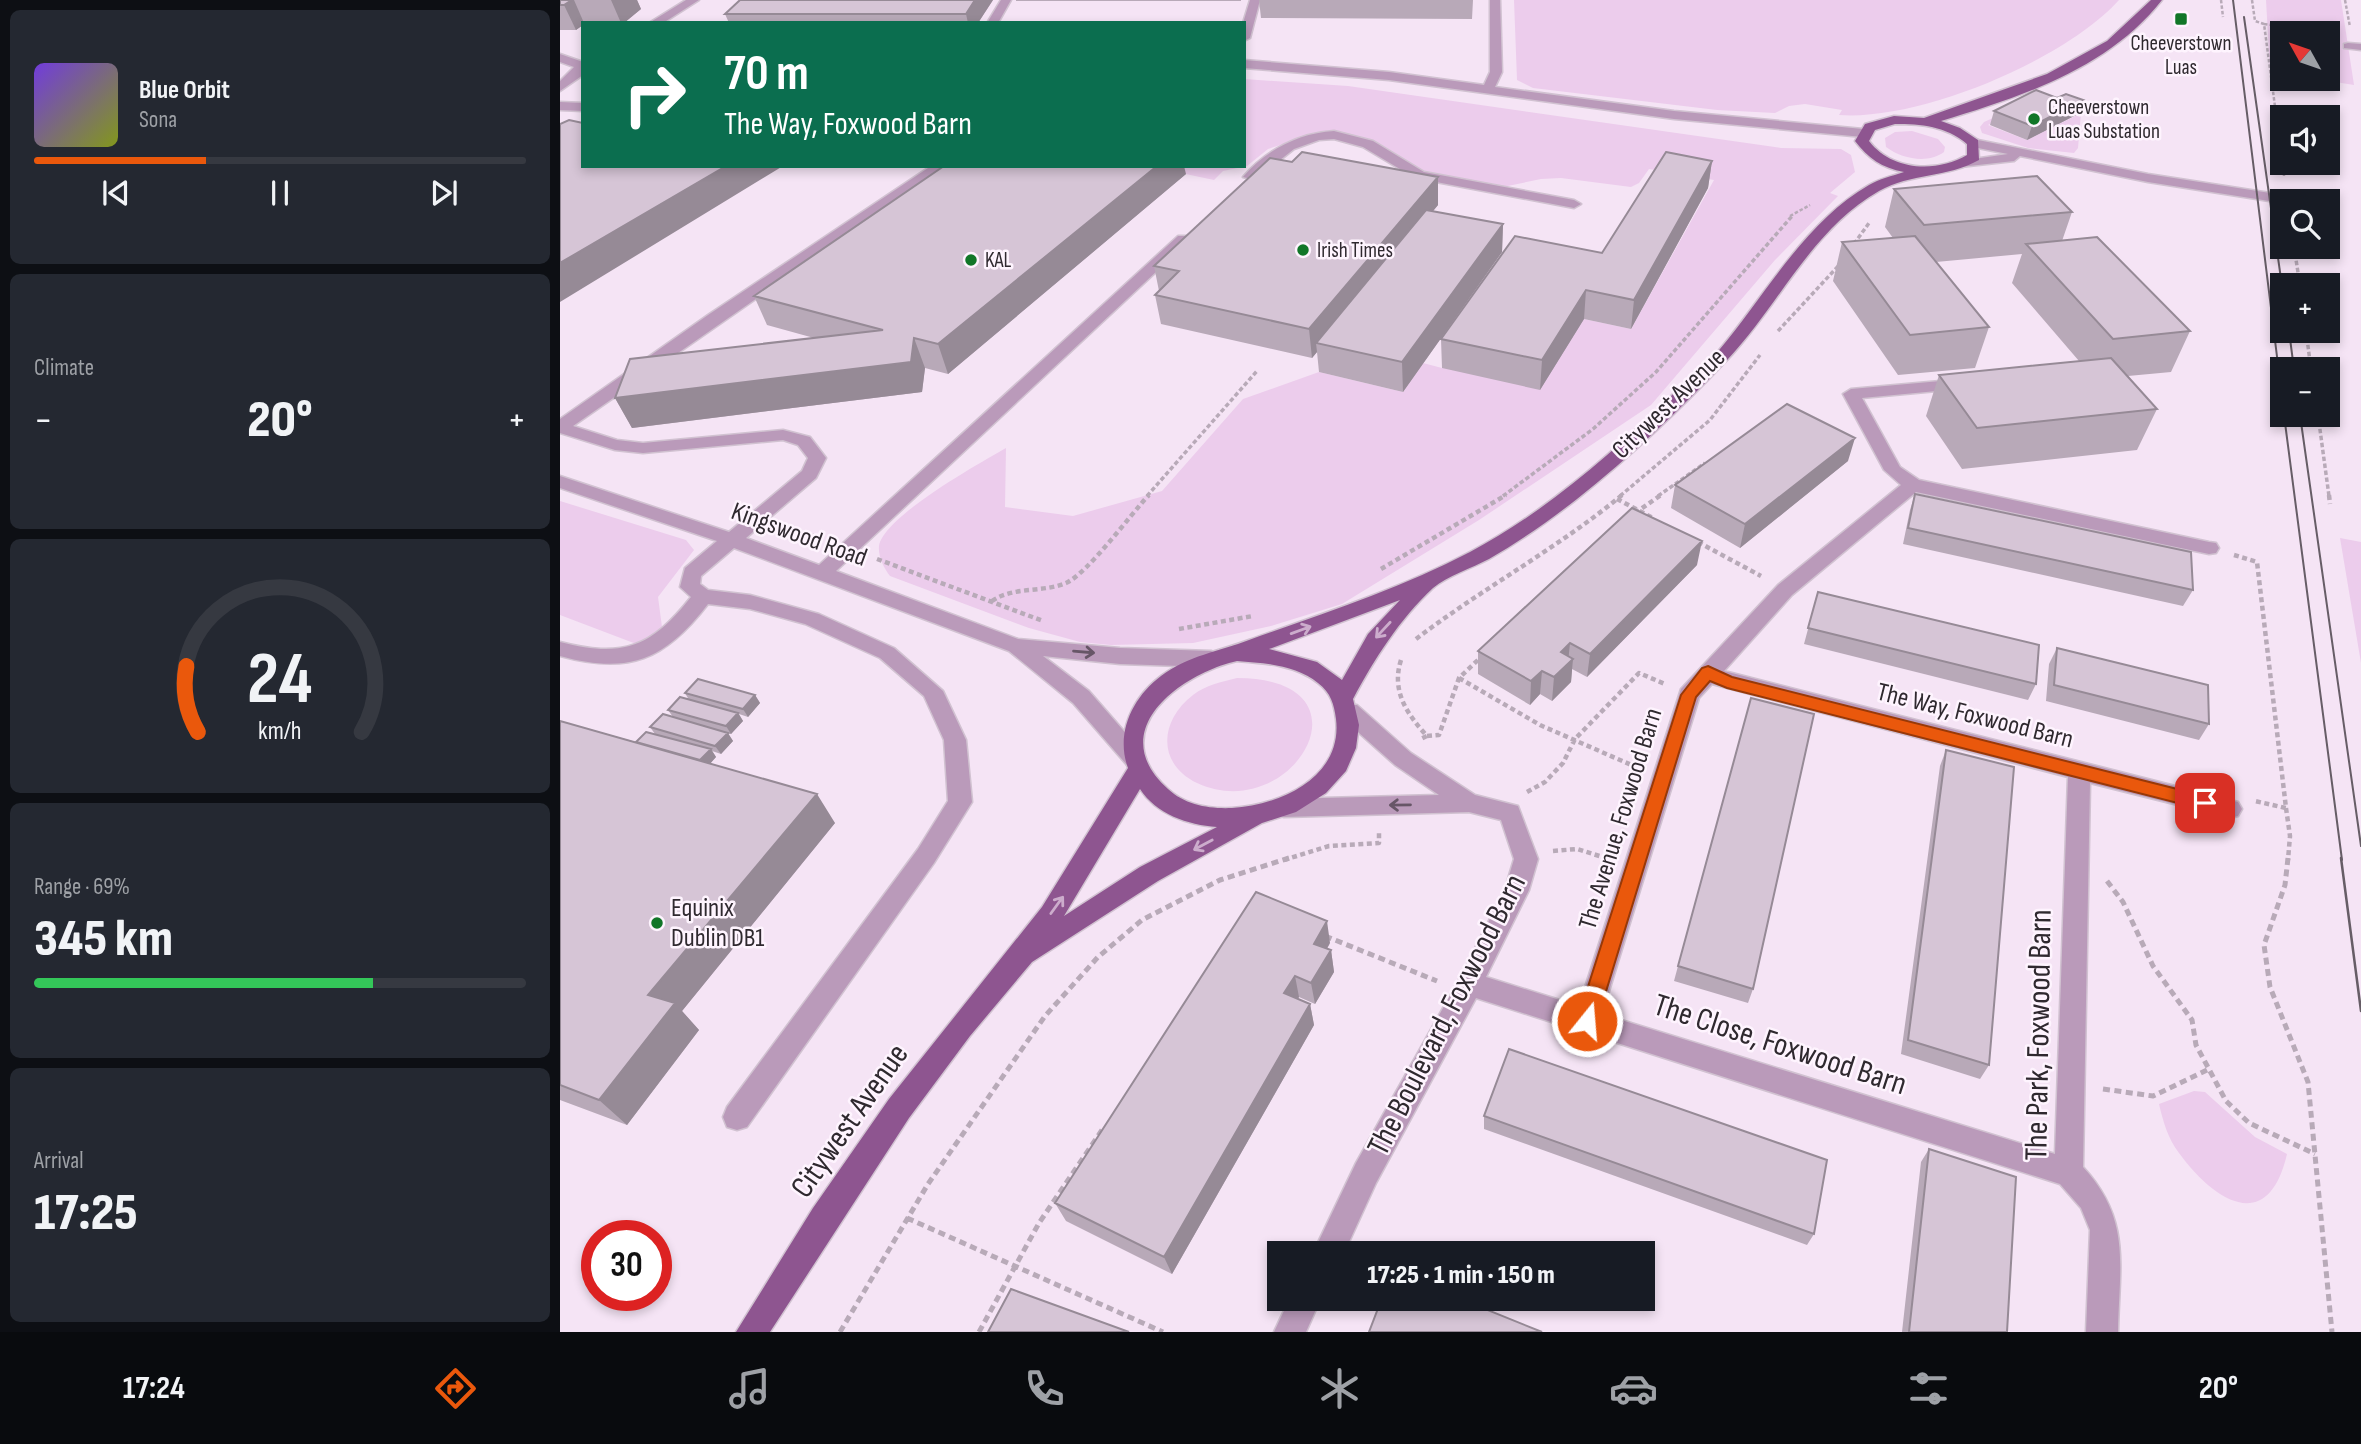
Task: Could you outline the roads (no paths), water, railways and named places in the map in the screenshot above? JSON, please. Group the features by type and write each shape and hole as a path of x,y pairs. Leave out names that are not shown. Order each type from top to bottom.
{"main road":[{"path":"1963,111 1959,125 1970,140 1973,157 1965,164 1945,169 1921,170 1875,157 1862,141 1863,133 1870,127 1894,120 1927,121 1963,111 2061,71 2092,55 2130,29 2157,0"},
{"path":"1927,121 1970,140"},
{"path":"1874,188 1881,172 1875,157"},
{"name":"Citywest Avenue","path":"1237,653 1431,581 1486,552 1569,496 1649,427 1724,354 1794,262 1837,217 1874,188 1921,170"},
{"name":"Citywest Avenue","path":"1345,705 1375,639 1431,581"},
{"path":"1237,653 1279,656 1313,667 1335,685 1345,705 1348,741 1336,768 1314,791 1274,811 1213,818 1181,810 1154,793 1137,765 1132,746 1138,720 1153,696 1179,674 1211,659 1237,653"},
{"name":"Citywest Avenue","path":"752,1332 816,1229 888,1125 953,1037 1017,960 1074,882 1137,765"},
{"name":"Citywest Avenue","path":"1017,960 1149,874 1274,811"}],"street":[{"path":"657,21 694,0"},
{"path":"993,21 1006,0"},
{"path":"1246,30 1255,0"},
{"path":"1488,90 1496,72 1495,0"},
{"path":"560,58 579,59 580,65 579,72 560,87"},
{"path":"1246,64 1389,76 1674,115 1863,133"},
{"path":"560,106 581,107"},
{"path":"1239,187 1279,150 1296,140 1324,135 1365,143 1396,165 1420,175 1574,204"},
{"path":"1970,140 2026,155 2270,196"},
{"path":"1965,164 2026,155"},
{"path":"560,427 714,318 937,168"},
{"path":"822,573 1199,224"},
{"path":"1977,383 1852,394 1892,470 1913,485 2209,548"},
{"path":"560,427 615,444 643,448 783,435 800,438 809,444 817,458 810,474 692,573 690,587 703,596 750,602 812,619 887,653 932,691 955,740 961,802 926,856 737,1117"},
{"name":"Kingswood Road","path":"560,482 730,539 1016,646 1120,656 1211,659"},
{"name":"The Avenue, Foxwood Barn","path":"1587,1021 1689,695 1785,590 1913,485"},
{"path":"560,649 594,659 631,658 660,645 684,623 703,596"},
{"name":"Kingswood Road","path":"1016,646 1081,697 1137,765"},
{"name":"The Way, Foxwood Barn","path":"1708,672 1727,682 2230,810"},
{"path":"1345,705 1403,759 1468,803"},
{"name":"The Park, Foxwood Barn","path":"2079,772 2068,1173 2092,1198 2105,1230 2102,1332"},
{"path":"1274,811 1468,803"},
{"name":"The Boulevard, Foxwood Barn","path":"1334,1241 1366,1174 1468,988 1517,890 1526,859 1510,813 1468,803"},
{"name":"The Close, Foxwood Barn","path":"1468,988 1587,1021 2068,1173"},
{"path":"1290,1332 1300,1311"}],"tram line":[{"path":"2233,0 2277,357"},
{"path":"2244,17 2280,273"},
{"path":"2291,343 2292,357"},
{"path":"2286,427 2342,860"},
{"path":"2302,427 2361,846"},
{"path":"2341,858 2361,1011"}],"place":[{"name":"Cheeverstown Luas","path":"2181,19"},
{"name":"Cheeverstown Luas Substation","path":"2034,119"},
{"name":"Irish Times","path":"1303,250"},
{"name":"KAL","path":"971,260"},
{"name":"Equinix Dublin DB1","path":"657,923"}]}
